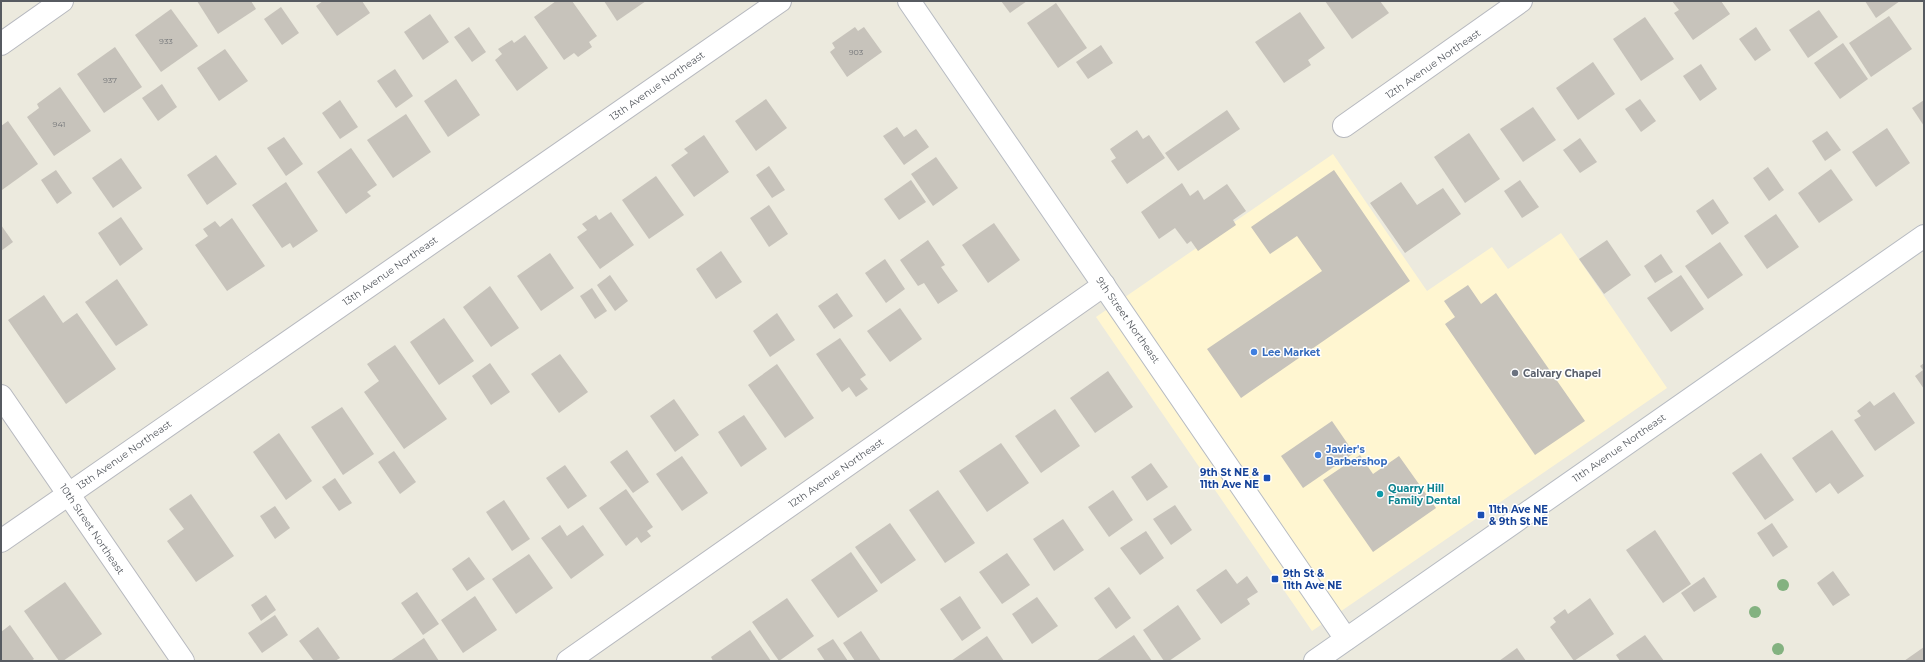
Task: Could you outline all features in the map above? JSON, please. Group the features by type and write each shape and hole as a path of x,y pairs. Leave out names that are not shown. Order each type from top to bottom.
{"street":[{"path":"1,44 62,1"},
{"name":"13th Avenue Northeast","path":"1,541 780,1"},
{"name":"9th Street Northeast","path":"909,1 1346,639"},
{"name":"12th Avenue Northeast","path":"1344,126 1521,1"},
{"name":"11th Avenue Northeast","path":"1315,661 1924,236"},
{"name":"12th Avenue Northeast","path":"568,661 1104,285"},
{"name":"10th Street Northeast","path":"1,396 183,661"}],"shaded area":[{"path":"1333,154 1427,291 1492,247 1508,269 1561,233 1667,388 1312,631 1096,317"}],"building":[{"path":"197,1 251,1 256,9 218,34"},
{"path":"323,1 362,1 370,13 337,36 316,6"},
{"path":"556,1 572,1 597,36 589,42 592,47 578,57 574,53 564,60 534,17"},
{"path":"604,1 646,1 617,21"},
{"path":"1001,1 1027,1 1010,13"},
{"path":"1325,1 1380,1 1389,13 1352,39"},
{"path":"1672,1 1721,1 1730,14 1693,40 1674,13 1679,10"},
{"path":"1865,1 1900,1 1876,18"},
{"path":"1056,3 1087,48 1058,68 1027,23"},
{"path":"281,7 299,33 282,45 264,19"},
{"path":"171,9 198,46 161,72 135,35"},
{"path":"1819,10 1838,37 1808,58 1789,30"},
{"path":"1300,12 1325,48 1308,60 1311,65 1284,83 1255,42"},
{"path":"430,14 449,42 423,60 404,32"},
{"path":"1889,16 1912,49 1871,77 1849,43"},
{"path":"1645,17 1674,59 1641,81 1613,39"},
{"path":"469,27 486,52 472,62 454,37"},
{"path":"855,27 858,31 864,27 882,52 847,77 830,52 835,48 832,43"},
{"path":"1756,27 1771,50 1755,61 1739,39"},
{"path":"525,35 548,68 517,91 495,60 502,54 498,49 512,40 514,43"},
{"path":"1843,43 1868,79 1840,99 1814,63"},
{"path":"1101,45 1113,63 1088,79 1076,62"},
{"path":"115,47 142,87 104,113 77,74"},
{"path":"225,49 248,81 219,101 197,68"},
{"path":"1593,62 1615,94 1578,120 1556,88"},
{"path":"1701,64 1717,89 1700,101 1683,76"},
{"path":"395,69 413,96 396,108 377,81"},
{"path":"456,79 480,115 448,137 424,101"},
{"path":"162,84 177,107 158,121 142,98"},
{"path":"60,87 91,131 54,156 27,117 39,108 37,104"},
{"path":"766,99 787,128 756,151 735,121"},
{"path":"1640,99 1656,121 1641,132 1625,109"},
{"path":"340,100 358,127 340,139 322,113"},
{"path":"1924,100 1924,126 1912,108"},
{"path":"1533,107 1556,140 1523,162 1500,129"},
{"path":"1227,110 1240,129 1178,171 1165,153"},
{"path":"406,114 431,152 393,178 367,140"},
{"path":"8,121 38,164 2,190 1,126"},
{"path":"897,127 904,137 916,129 929,147 904,165 883,136"},
{"path":"1887,128 1910,163 1876,187 1852,152"},
{"path":"1137,130 1143,139 1149,135 1165,158 1127,184 1111,161 1116,158 1110,149"},
{"path":"1827,131 1841,150 1825,161 1812,141"},
{"path":"1469,133 1500,179 1465,203 1434,157"},
{"path":"704,135 729,172 694,197 671,165 688,153 684,149"},
{"path":"284,137 303,164 286,176 267,148"},
{"path":"1580,138 1597,162 1580,173 1563,150"},
{"path":"351,148 377,185 367,192 371,196 346,214 317,172"},
{"path":"216,155 237,184 207,205 187,175"},
{"path":"936,157 958,188 933,206 911,174"},
{"path":"121,158 142,188 113,208 92,178"},
{"path":"769,166 785,190 772,198 756,175"},
{"path":"1768,167 1784,190 1769,201 1753,178"},
{"path":"1831,169 1853,200 1819,223 1798,193"},
{"path":"56,170 72,193 57,204 41,180"},
{"path":"1334,170 1410,281 1241,398 1207,349 1322,271 1297,236 1270,254 1251,227"},
{"path":"656,176 684,215 649,239 622,200"},
{"path":"911,180 926,202 899,220 884,199"},
{"path":"1520,180 1539,207 1522,218 1504,191"},
{"path":"286,182 318,231 293,248 290,243 282,248 252,205"},
{"path":"1401,182 1417,205 1443,188 1461,214 1405,253 1370,203"},
{"path":"1182,183 1190,196 1198,190 1204,200 1227,184 1246,211 1233,220 1236,225 1198,251 1191,241 1187,244 1175,228 1159,239 1141,212"},
{"path":"1713,199 1729,223 1712,235 1696,211"},
{"path":"769,205 788,234 769,247 750,218"},
{"path":"611,212 634,245 600,269 577,237 587,230 582,224 596,215 599,220"},
{"path":"1776,214 1799,247 1767,269 1744,236"},
{"path":"121,217 143,249 120,266 98,233"},
{"path":"232,218 265,266 227,291 195,245 208,236 203,229 215,221 220,227"},
{"path":"994,223 1020,260 988,283 962,245"},
{"path":"1,225 13,242 1,251"},
{"path":"928,240 945,265 941,267 958,291 938,304 924,283 918,286 900,260"},
{"path":"1607,240 1631,275 1604,294 1579,259"},
{"path":"1720,242 1743,275 1708,299 1685,266"},
{"path":"721,251 742,282 716,299 696,269"},
{"path":"550,253 574,288 541,311 517,276"},
{"path":"1661,254 1673,272 1655,283 1644,266"},
{"path":"885,259 905,289 886,303 865,273"},
{"path":"610,275 628,301 615,311 597,285"},
{"path":"1681,275 1704,309 1671,332 1647,298"},
{"path":"117,279 148,325 116,346 85,302"},
{"name":"Calvary Chapel","path":"1468,285 1481,304 1496,293 1585,421 1535,455 1445,324 1455,317 1444,301"},
{"path":"490,286 519,328 491,347 463,307"},
{"path":"592,288 607,311 595,319 580,296"},
{"path":"837,293 853,316 834,329 818,306"},
{"path":"44,295 63,323 77,313 116,369 66,404 8,320"},
{"path":"900,308 922,339 890,362 867,331"},
{"path":"777,313 795,340 770,357 753,331"},
{"path":"444,318 474,361 439,385 410,342"},
{"path":"840,338 866,375 860,379 868,389 856,397 849,387 842,392 816,354"},
{"path":"395,345 447,419 404,449 364,392 379,381 367,364"},
{"path":"560,354 588,392 559,413 531,374"},
{"path":"490,363 510,392 491,405 472,376"},
{"path":"1924,363 1924,389 1915,376 1923,370 1920,366"},
{"path":"777,364 814,418 785,438 748,385"},
{"path":"1108,371 1133,407 1095,433 1070,398"},
{"path":"1894,392 1915,423 1875,451 1854,420 1861,416 1857,411 1870,401 1874,406"},
{"path":"674,399 699,435 675,452 650,416"},
{"path":"342,407 374,454 343,475 311,427"},
{"path":"1055,409 1080,446 1041,473 1015,436"},
{"path":"744,415 767,449 741,467 718,432"},
{"name":"Javier's Barbershop","path":"1332,421 1354,453 1303,488 1281,456"},
{"path":"1832,430 1864,476 1838,494 1830,483 1816,493 1792,458"},
{"path":"279,433 312,481 286,500 253,452"},
{"path":"1001,443 1029,483 987,512 959,471"},
{"path":"627,450 649,482 633,493 610,462"},
{"path":"394,451 416,482 400,494 378,462"},
{"path":"1761,453 1794,500 1765,520 1732,473"},
{"name":"Quarry Hill Family Dental","path":"1360,455 1373,474 1399,456 1436,508 1373,552 1323,480"},
{"path":"682,456 708,493 682,511 656,474"},
{"path":"1151,463 1168,487 1147,501 1131,477"},
{"path":"565,465 587,496 568,509 546,478"},
{"path":"335,478 352,503 339,511 322,487"},
{"path":"626,489 653,527 647,531 651,536 641,543 637,537 626,546 599,508"},
{"path":"938,490 975,543 945,563 909,510"},
{"path":"1113,490 1133,520 1109,537 1088,507"},
{"path":"191,494 234,556 196,582 167,541 184,529 169,509"},
{"path":"504,500 530,539 512,551 486,512"},
{"path":"1175,505 1192,530 1171,545 1153,519"},
{"path":"275,506 290,528 275,539 260,516"},
{"path":"1063,519 1084,550 1054,571 1033,539"},
{"path":"890,523 916,560 881,584 855,547"},
{"path":"1772,523 1788,547 1773,557 1757,533"},
{"path":"560,525 567,536 583,525 604,555 571,579 541,538"},
{"path":"1655,530 1691,584 1663,603 1626,550"},
{"path":"1146,531 1164,558 1140,575 1120,548"},
{"path":"851,552 878,591 838,618 811,580"},
{"path":"1007,553 1030,585 1002,604 979,572"},
{"path":"529,554 553,588 516,614 492,579"},
{"path":"469,557 485,579 467,591 452,569"},
{"path":"1226,569 1237,584 1247,576 1258,592 1247,599 1250,604 1221,624 1196,590"},
{"path":"1833,571 1850,595 1833,606 1817,583"},
{"path":"1704,577 1717,597 1694,612 1681,593"},
{"path":"65,582 102,634 63,661 59,661 24,611"},
{"path":"1109,587 1131,618 1116,629 1094,598"},
{"path":"417,592 439,624 423,635 401,603"},
{"path":"266,595 276,610 261,621 251,605"},
{"path":"475,596 497,630 463,653 441,620"},
{"path":"960,596 981,628 962,641 940,609"},
{"path":"1037,597 1058,626 1032,644 1012,614"},
{"path":"787,598 814,636 779,661 752,622"},
{"path":"1590,598 1614,634 1574,661 1550,627 1556,622 1553,618 1565,609 1568,614"},
{"path":"1178,605 1201,639 1169,661 1164,661 1143,630"},
{"path":"275,615 288,635 262,653 248,633"},
{"path":"10,625 34,659 31,661 1,661 1,632"},
{"path":"318,627 340,658 335,661 314,661 299,641"},
{"path":"750,630 771,661 713,661 711,657"},
{"path":"861,631 881,661 855,661 843,643"},
{"path":"1134,635 1152,661 1096,661"},
{"path":"1645,635 1664,661 1620,661 1616,655"},
{"path":"987,636 1004,661 951,661"},
{"path":"424,638 439,661 390,661"},
{"path":"833,639 848,661 825,661 817,649"},
{"path":"1924,647 1924,661 1904,661"},
{"path":"1517,648 1526,661 1499,661"}],"place":[{"name":"Lee Market","path":"1254,352"},
{"name":"Calvary Chapel","path":"1515,373"},
{"name":"Javier's Barbershop","path":"1318,455"},
{"name":"9th St NE & 11th Ave NE","path":"1267,478"},
{"name":"Quarry Hill Family Dental","path":"1380,494"},
{"name":"11th Ave NE & 9th St NE","path":"1481,515"},
{"name":"9th St & 11th Ave NE","path":"1275,579"}]}
